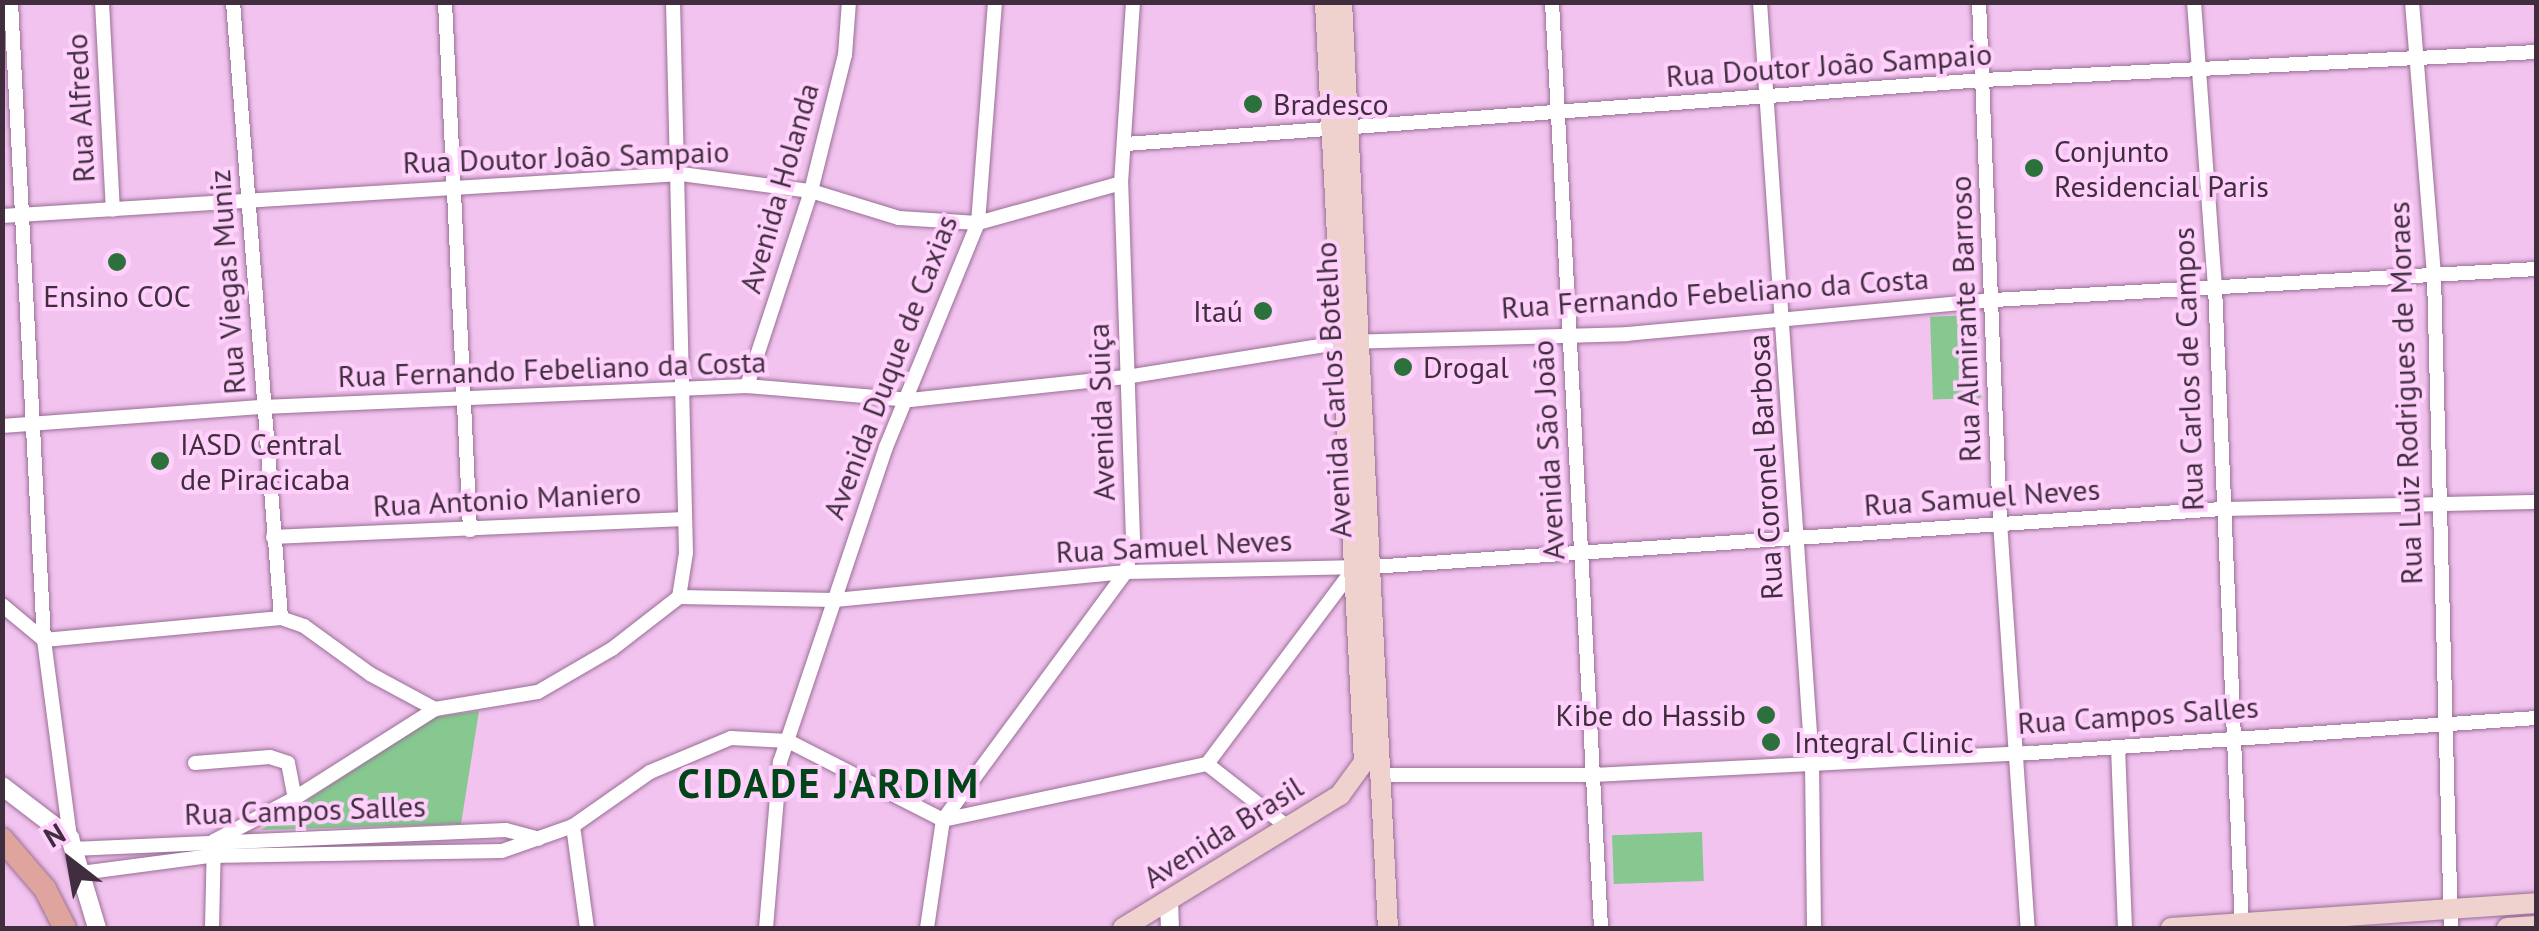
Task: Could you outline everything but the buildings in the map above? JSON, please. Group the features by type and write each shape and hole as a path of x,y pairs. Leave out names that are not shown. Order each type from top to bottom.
{"main road":[{"name":"Avenida Carlos Botelho","path":"1325,2 1340,131 1353,342 1364,567 1366,744"},
{"name":"Avenida Carlos Botelho","path":"1340,131 1342,2"},
{"name":"Avenida Carlos Botelho","path":"1364,567 1384,786 1388,928"},
{"path":"1366,744 1384,786 1352,784 1366,744"},
{"name":"Avenida Brasil","path":"1124,928 1289,828 1352,784"},
{"path":"6,847 46,889 69,928"},
{"path":"2171,928 2450,920 2536,903"},
{"path":"2507,928 2536,926"}],"street":[{"path":"11,2 19,215 44,640 71,844 97,928"},
{"name":"Rua Alfredo","path":"102,2 113,210"},
{"name":"Rua Viegas Muniz","path":"234,2 281,618"},
{"path":"445,2 470,530"},
{"path":"212,928 213,848 434,709 538,692 612,648 678,598 684,519 680,174 673,2"},
{"name":"Avenida Holanda","path":"748,386 812,191 845,55 848,2"},
{"name":"Avenida Duque de Caxias","path":"766,928 780,762 886,447 910,400 978,223 995,2"},
{"name":"Avenida Suiça","path":"943,820 1126,572 1133,539 1121,183 1133,2"},
{"name":"Avenida São João","path":"1552,2 1601,928"},
{"name":"Rua Coronel Barbosa","path":"1760,2 1770,94 1812,762 1814,928"},
{"name":"Rua Almirante Barroso","path":"1979,2 2000,522 2028,928"},
{"name":"Rua Carlos de Campos","path":"2194,2 2215,287 2221,509 2242,926"},
{"name":"Rua Luiz Rodrigues de Moraes","path":"2412,2 2412,60 2434,276 2441,723 2450,920"},
{"name":"Rua Doutor João Sampaio","path":"1126,144 1982,80 2536,52"},
{"name":"Rua Doutor João Sampaio","path":"2,216 680,174 812,191 899,218 978,223 1121,183"},
{"name":"Rua Fernando Febeliano da Costa","path":"2,426 262,407 748,386 910,400 1126,377 1353,342 1568,335 1994,300 2536,268"},
{"name":"Rua Samuel Neves","path":"678,598 836,600 1126,572 1364,567 2221,509 2536,502"},
{"name":"Rua Antonio Maniero","path":"273,536 684,519"},
{"path":"927,928 943,820 1208,764 1364,567"},
{"path":"2,605 44,640 281,618 304,626 370,674 434,709"},
{"name":"Rua Campos Salles","path":"1384,786 2118,747 2232,734 2536,718"},
{"name":"Rua Campos Salles","path":"71,844 338,852 502,851 572,826 650,772 731,738 788,741 943,820"},
{"path":"2118,747 2125,928"},
{"path":"195,763 270,757 288,763 295,798"},
{"path":"1208,764 1289,828"},
{"path":"2,786 71,844"},
{"path":"572,826 587,928"},
{"name":"Rua Campos Salles","path":"81,874 213,848 336,835 506,830 540,839"},
{"path":"336,835 338,852"},
{"path":"1169,900 1170,928"}],"green space":[{"path":"1978,315 1981,398 1933,400 1930,317"},
{"path":"479,711 461,824 261,830 435,717"},
{"path":"1702,832 1704,881 1614,884 1612,835"}],"place":[{"name":"Bradesco","path":"1253,104"},
{"name":"Conjunto Residencial Paris","path":"2034,168"},
{"name":"Ensino COC","path":"117,262"},
{"name":"Itaú","path":"1263,311"},
{"name":"Drogal","path":"1403,367"},
{"name":"IASD Central de Piracicaba","path":"160,461"},
{"name":"Kibe do Hassib","path":"1766,715"},
{"name":"Integral Clinic","path":"1771,742"}],"district":[{"name":"CIDADE JARDIM","path":"829,783"}]}
